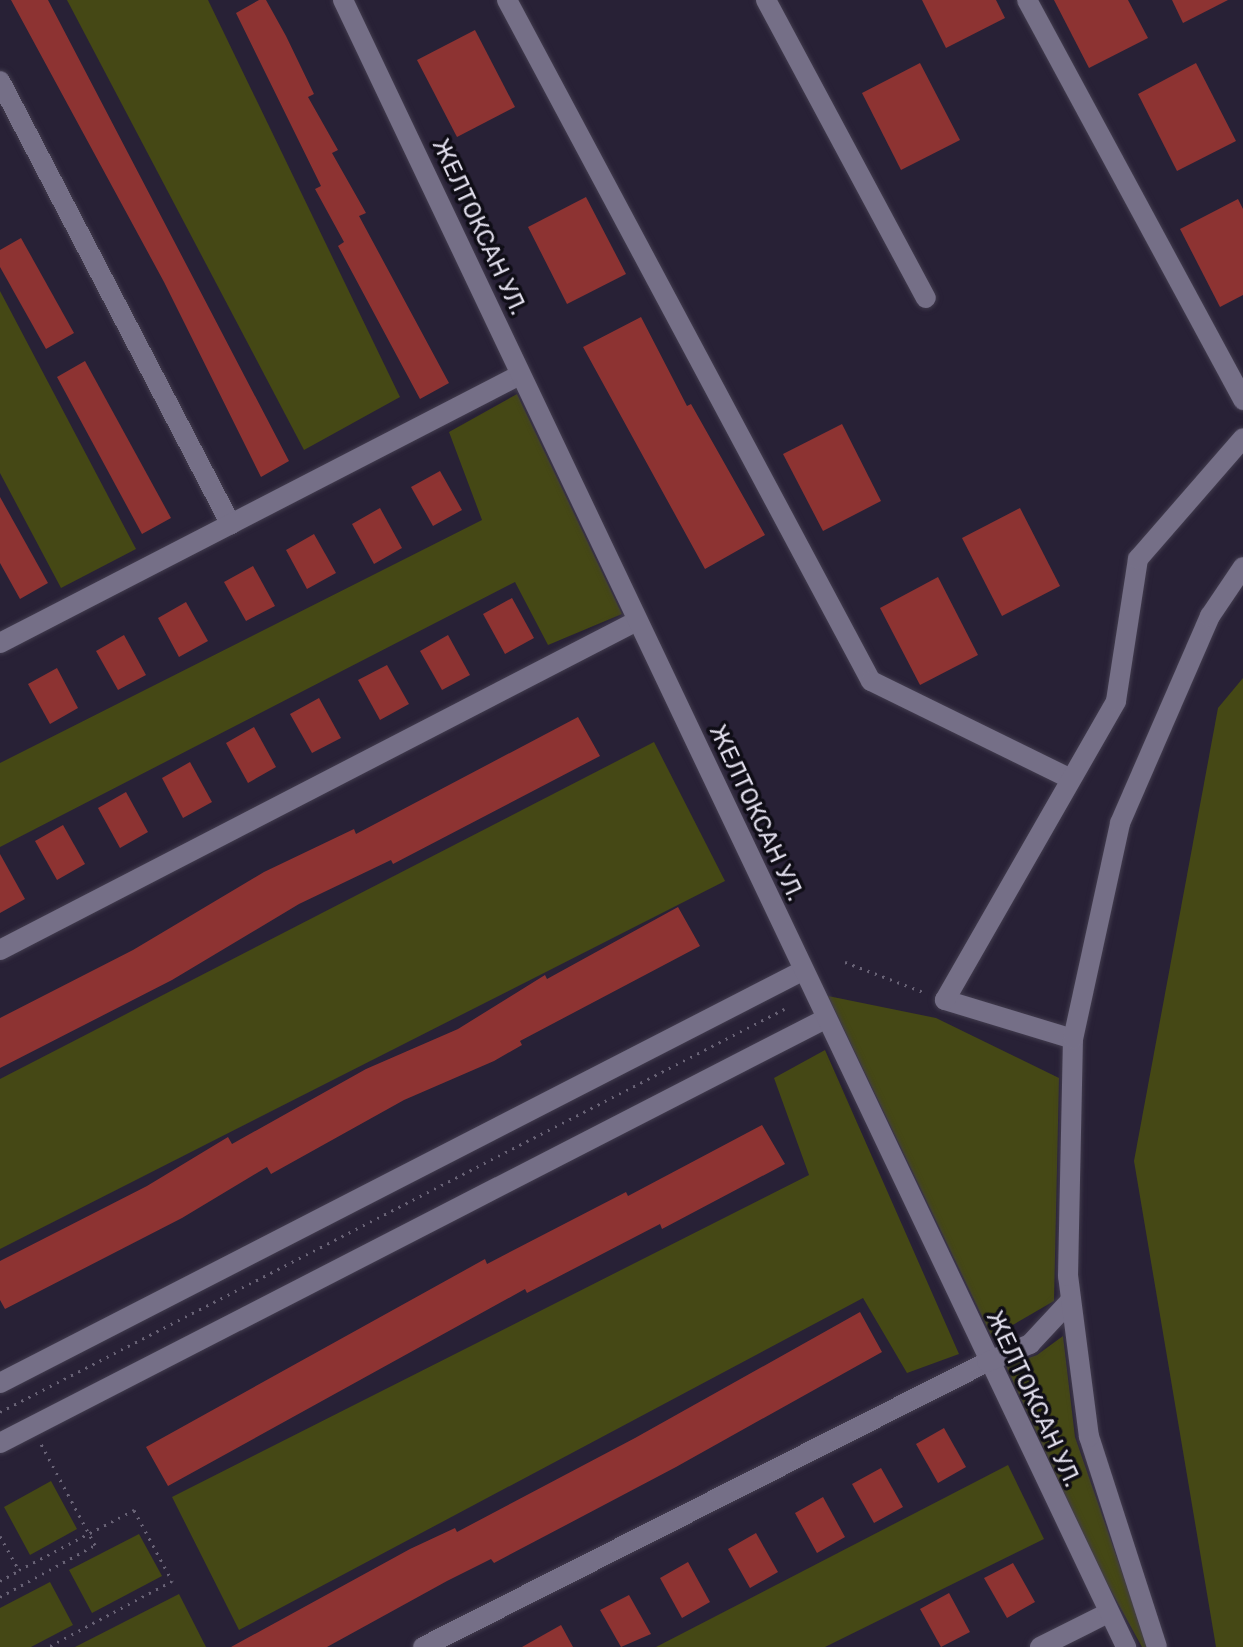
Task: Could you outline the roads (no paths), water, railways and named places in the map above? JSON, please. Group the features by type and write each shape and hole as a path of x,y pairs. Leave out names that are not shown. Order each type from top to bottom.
{"street":[{"name":"ЖЕЛТОКСАН УЛ.","path":"343,0 1106,1614 1126,1647"},
{"path":"507,0 871,681 1069,778"},
{"path":"766,0 926,298"},
{"path":"1027,0 1243,400"},
{"path":"0,81 231,524"},
{"path":"0,643 520,375"},
{"path":"1073,1039 945,1000 1069,778 1116,701 1138,559 1243,438"},
{"path":"1157,1647 1089,1437 1071,1300 1073,1039 1120,823 1210,616 1243,567"},
{"path":"0,950 637,621"},
{"path":"0,1383 802,971"},
{"path":"0,1443 825,1019"},
{"path":"423,1647 987,1362 1030,1344 1071,1300"},
{"path":"1040,1647 1106,1614"}]}
